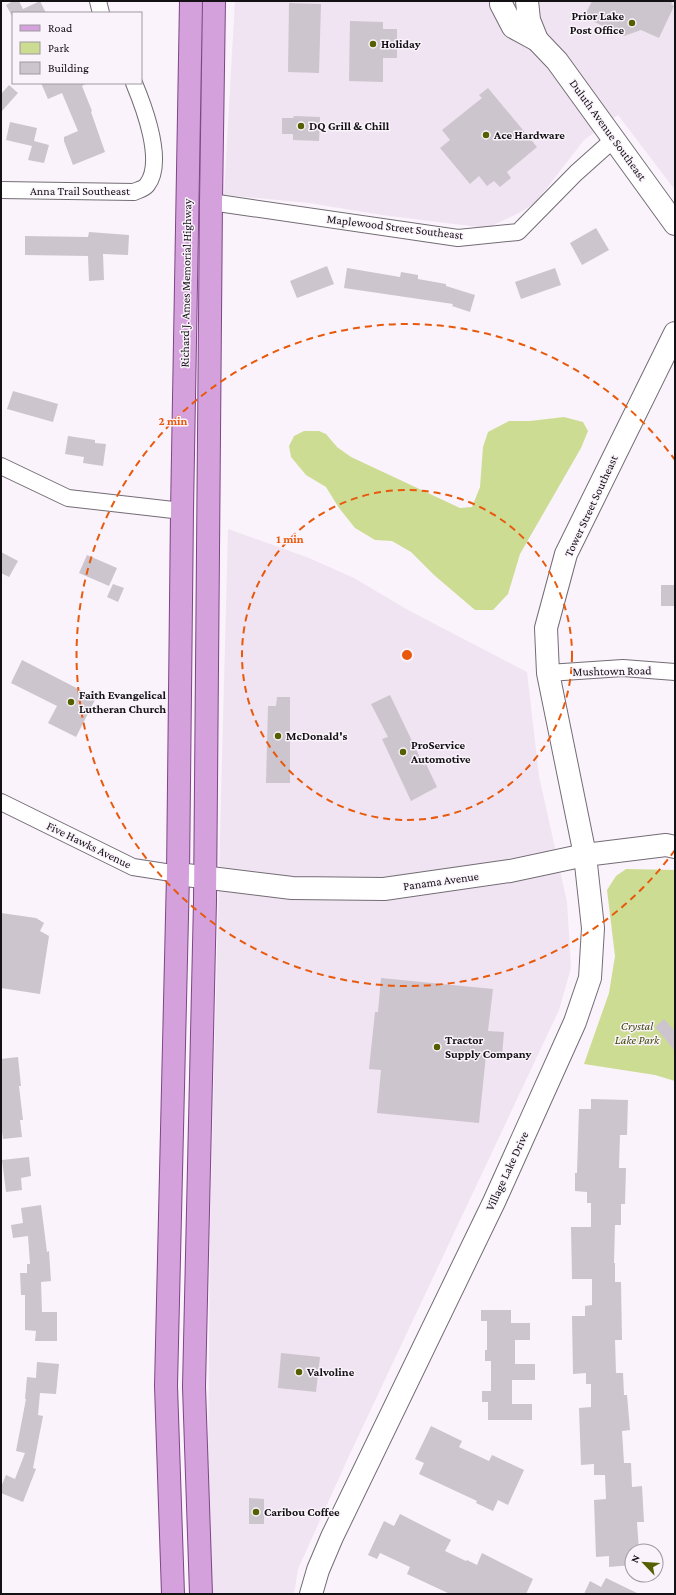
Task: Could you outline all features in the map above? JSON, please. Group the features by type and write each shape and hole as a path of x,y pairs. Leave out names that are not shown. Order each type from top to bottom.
{"main road":[{"name":"Richard J. Ames Memorial Highway","path":"173,1594 166,1386 178,874 181,564 191,1"},
{"name":"Richard J. Ames Memorial Highway","path":"201,1594 194,1387 206,878 214,1"}],"street":[{"path":"98,1 101,12"},
{"path":"498,2 514,6 526,1"},
{"name":"Duluth Avenue Southeast","path":"526,1 529,20 536,40"},
{"name":"Duluth Avenue Southeast","path":"498,2 514,27 536,40 557,61 675,224"},
{"name":"Anna Trail Southeast","path":"1,190 134,192 146,186 152,176 154,165 152,140 146,112 134,84"},
{"name":"Maplewood Street Southeast","path":"211,202 458,238 518,232 576,173 614,139"},
{"name":"Tower Street Southeast","path":"585,855 548,673 546,628 566,554 675,333"},
{"path":"1,466 68,498 182,511"},
{"name":"Mushtown Road","path":"548,673 623,668 675,672"},
{"name":"Five Hawks Avenue","path":"1,802 133,867 206,878"},
{"name":"Panama Avenue","path":"206,878 292,888 384,889 510,871 585,855 666,845 675,846"},
{"name":"Village Lake Drive","path":"311,1594 318,1570 363,1472 494,1202 575,1022 590,978 593,928 585,855"}],"shaded area":[{"path":"235,1 675,1 675,190 618,115 584,140 536,202 521,212 487,228 382,215 309,203 224,195"},
{"path":"228,529 309,558 354,578 408,610 527,672 539,776 567,902 571,968 559,1010 348,1458 298,1569 294,1594 211,1594 208,1467 210,1225"}],"green space":[{"path":"564,417 583,422 588,431 581,448 520,554 508,594 493,610 475,610 434,575 411,552 392,541 375,540 355,528 339,508 326,487 306,475 291,457 289,446 294,436 304,431 319,431 326,434 337,447 351,457 460,508 472,507 480,487 483,447 488,432 509,421 530,421"},
{"name":"Crystal Lake Park","path":"626,869 675,870 675,1081 655,1075 584,1064 609,993 615,956 607,890 616,876"}],"building":[{"path":"13,1 19,1 23,9 40,1 46,12 12,12 12,16 6,5"},
{"name":"Prior Lake Post Office","path":"592,1 673,1 671,4 674,6 659,38 641,30 624,36 584,17"},
{"path":"289,3 321,4 319,73 288,72"},
{"name":"Holiday","path":"350,21 383,22 383,29 397,29 397,58 383,58 383,82 349,81"},
{"path":"41,84 85,84 82,86 92,111 91,112 105,152 73,165 64,141 64,137 78,131 62,93 48,99"},
{"path":"9,85 18,93 1,112 1,94"},
{"name":"Ace Hardware","path":"488,88 537,147 507,172 511,178 500,187 494,181 487,186 479,176 470,184 440,148 450,140 442,130 482,98 479,95"},
{"name":"DQ Grill & Chill","path":"294,116 320,117 319,141 293,140 293,134 282,134 282,118 293,118"},
{"path":"10,122 37,128 34,141 49,145 44,163 28,160 32,146 6,140"},
{"path":"596,228 609,250 582,265 570,243"},
{"path":"89,232 129,235 128,255 103,254 104,280 89,281 88,256 25,255 25,236 88,237"},
{"path":"327,266 334,284 297,298 290,281"},
{"path":"347,268 400,277 401,272 418,275 418,279 446,284 446,286 475,295 470,312 452,306 453,304 344,288"},
{"path":"555,268 561,285 521,299 515,282"},
{"path":"13,391 58,404 53,422 7,409"},
{"path":"68,436 95,440 95,443 106,444 103,466 83,463 84,457 65,454"},
{"path":"1,552 18,561 9,577 1,573"},
{"path":"87,555 117,568 109,586 79,573"},
{"path":"113,584 124,588 118,602 107,597"},
{"path":"661,585 675,585 675,606 661,606"},
{"name":"Faith Evangelical Lutheran Church","path":"22,660 96,698 76,737 48,723 57,706 11,683"},
{"name":"ProService Automotive","path":"390,695 424,766 426,764 437,787 411,801 382,739 388,737 371,704"},
{"name":"McDonald's","path":"277,697 290,697 290,783 266,783 268,706 276,706"},
{"path":"1,913 36,918 44,923 40,931 49,936 40,994 1,988"},
{"name":"Tractor Supply Company","path":"381,978 493,989 488,1031 504,1032 502,1056 486,1055 479,1123 377,1113 381,1070 369,1069 375,1012 378,1012"},
{"path":"664,1019 675,1031 675,1051 655,1027"},
{"path":"18,1057 21,1086 19,1086 23,1120 20,1120 22,1137 3,1139 1,1123 1,1059"},
{"path":"591,1099 628,1100 627,1135 620,1135 619,1168 626,1168 625,1204 621,1204 621,1225 615,1225 615,1282 621,1282 622,1340 615,1340 616,1373 623,1373 624,1395 627,1395 630,1430 622,1431 624,1463 631,1463 632,1487 642,1486 644,1522 637,1522 638,1543 624,1543 624,1566 609,1567 609,1556 596,1557 594,1500 606,1499 605,1475 594,1475 594,1464 581,1465 579,1408 591,1407 591,1384 586,1384 586,1373 573,1374 572,1316 585,1316 585,1306 592,1305 592,1279 572,1279 571,1227 591,1227 591,1203 587,1203 587,1192 575,1191 575,1173 577,1173 579,1109 591,1109"},
{"path":"29,1157 31,1176 21,1178 22,1190 6,1192 2,1160"},
{"path":"41,1205 47,1252 49,1251 51,1281 41,1282 42,1312 57,1312 57,1341 35,1341 36,1331 25,1330 25,1295 21,1295 20,1273 27,1273 27,1264 30,1264 28,1236 13,1238 11,1225 23,1223 21,1208"},
{"path":"481,1310 511,1310 511,1323 530,1323 530,1340 515,1340 515,1364 535,1364 535,1380 512,1380 512,1404 532,1404 532,1420 488,1420 488,1402 482,1402 482,1391 491,1391 491,1361 485,1361 485,1350 487,1350 487,1321 481,1321"},
{"name":"Valvoline","path":"281,1353 320,1357 316,1392 278,1388"},
{"path":"37,1362 59,1364 56,1394 40,1393 38,1415 43,1416 33,1468 36,1469 23,1502 1,1493 1,1487 6,1475 15,1479 25,1453 16,1451 26,1399 27,1377 36,1378"},
{"path":"431,1426 462,1441 459,1447 489,1461 492,1455 524,1470 508,1505 498,1500 493,1511 476,1503 477,1501 419,1474 424,1463 415,1459"},
{"name":"Caribou Coffee","path":"249,1498 264,1499 264,1524 249,1524"},
{"path":"400,1514 451,1540 445,1551 477,1565 482,1553 533,1579 526,1594 450,1594 407,1574 410,1567 380,1553 377,1559 368,1555 384,1521 394,1526"},
{"path":"606,1578 639,1594 584,1594 590,1581 601,1587"}],"place":[{"name":"Prior Lake Post Office","path":"632,23"},
{"name":"Holiday","path":"373,44"},
{"name":"DQ Grill & Chill","path":"301,126"},
{"name":"Ace Hardware","path":"486,135"},
{"name":"Faith Evangelical Lutheran Church","path":"71,702"},
{"name":"McDonald's","path":"278,736"},
{"name":"ProService Automotive","path":"403,752"},
{"name":"Tractor Supply Company","path":"437,1047"},
{"name":"Valvoline","path":"299,1372"},
{"name":"Caribou Coffee","path":"256,1512"}]}
